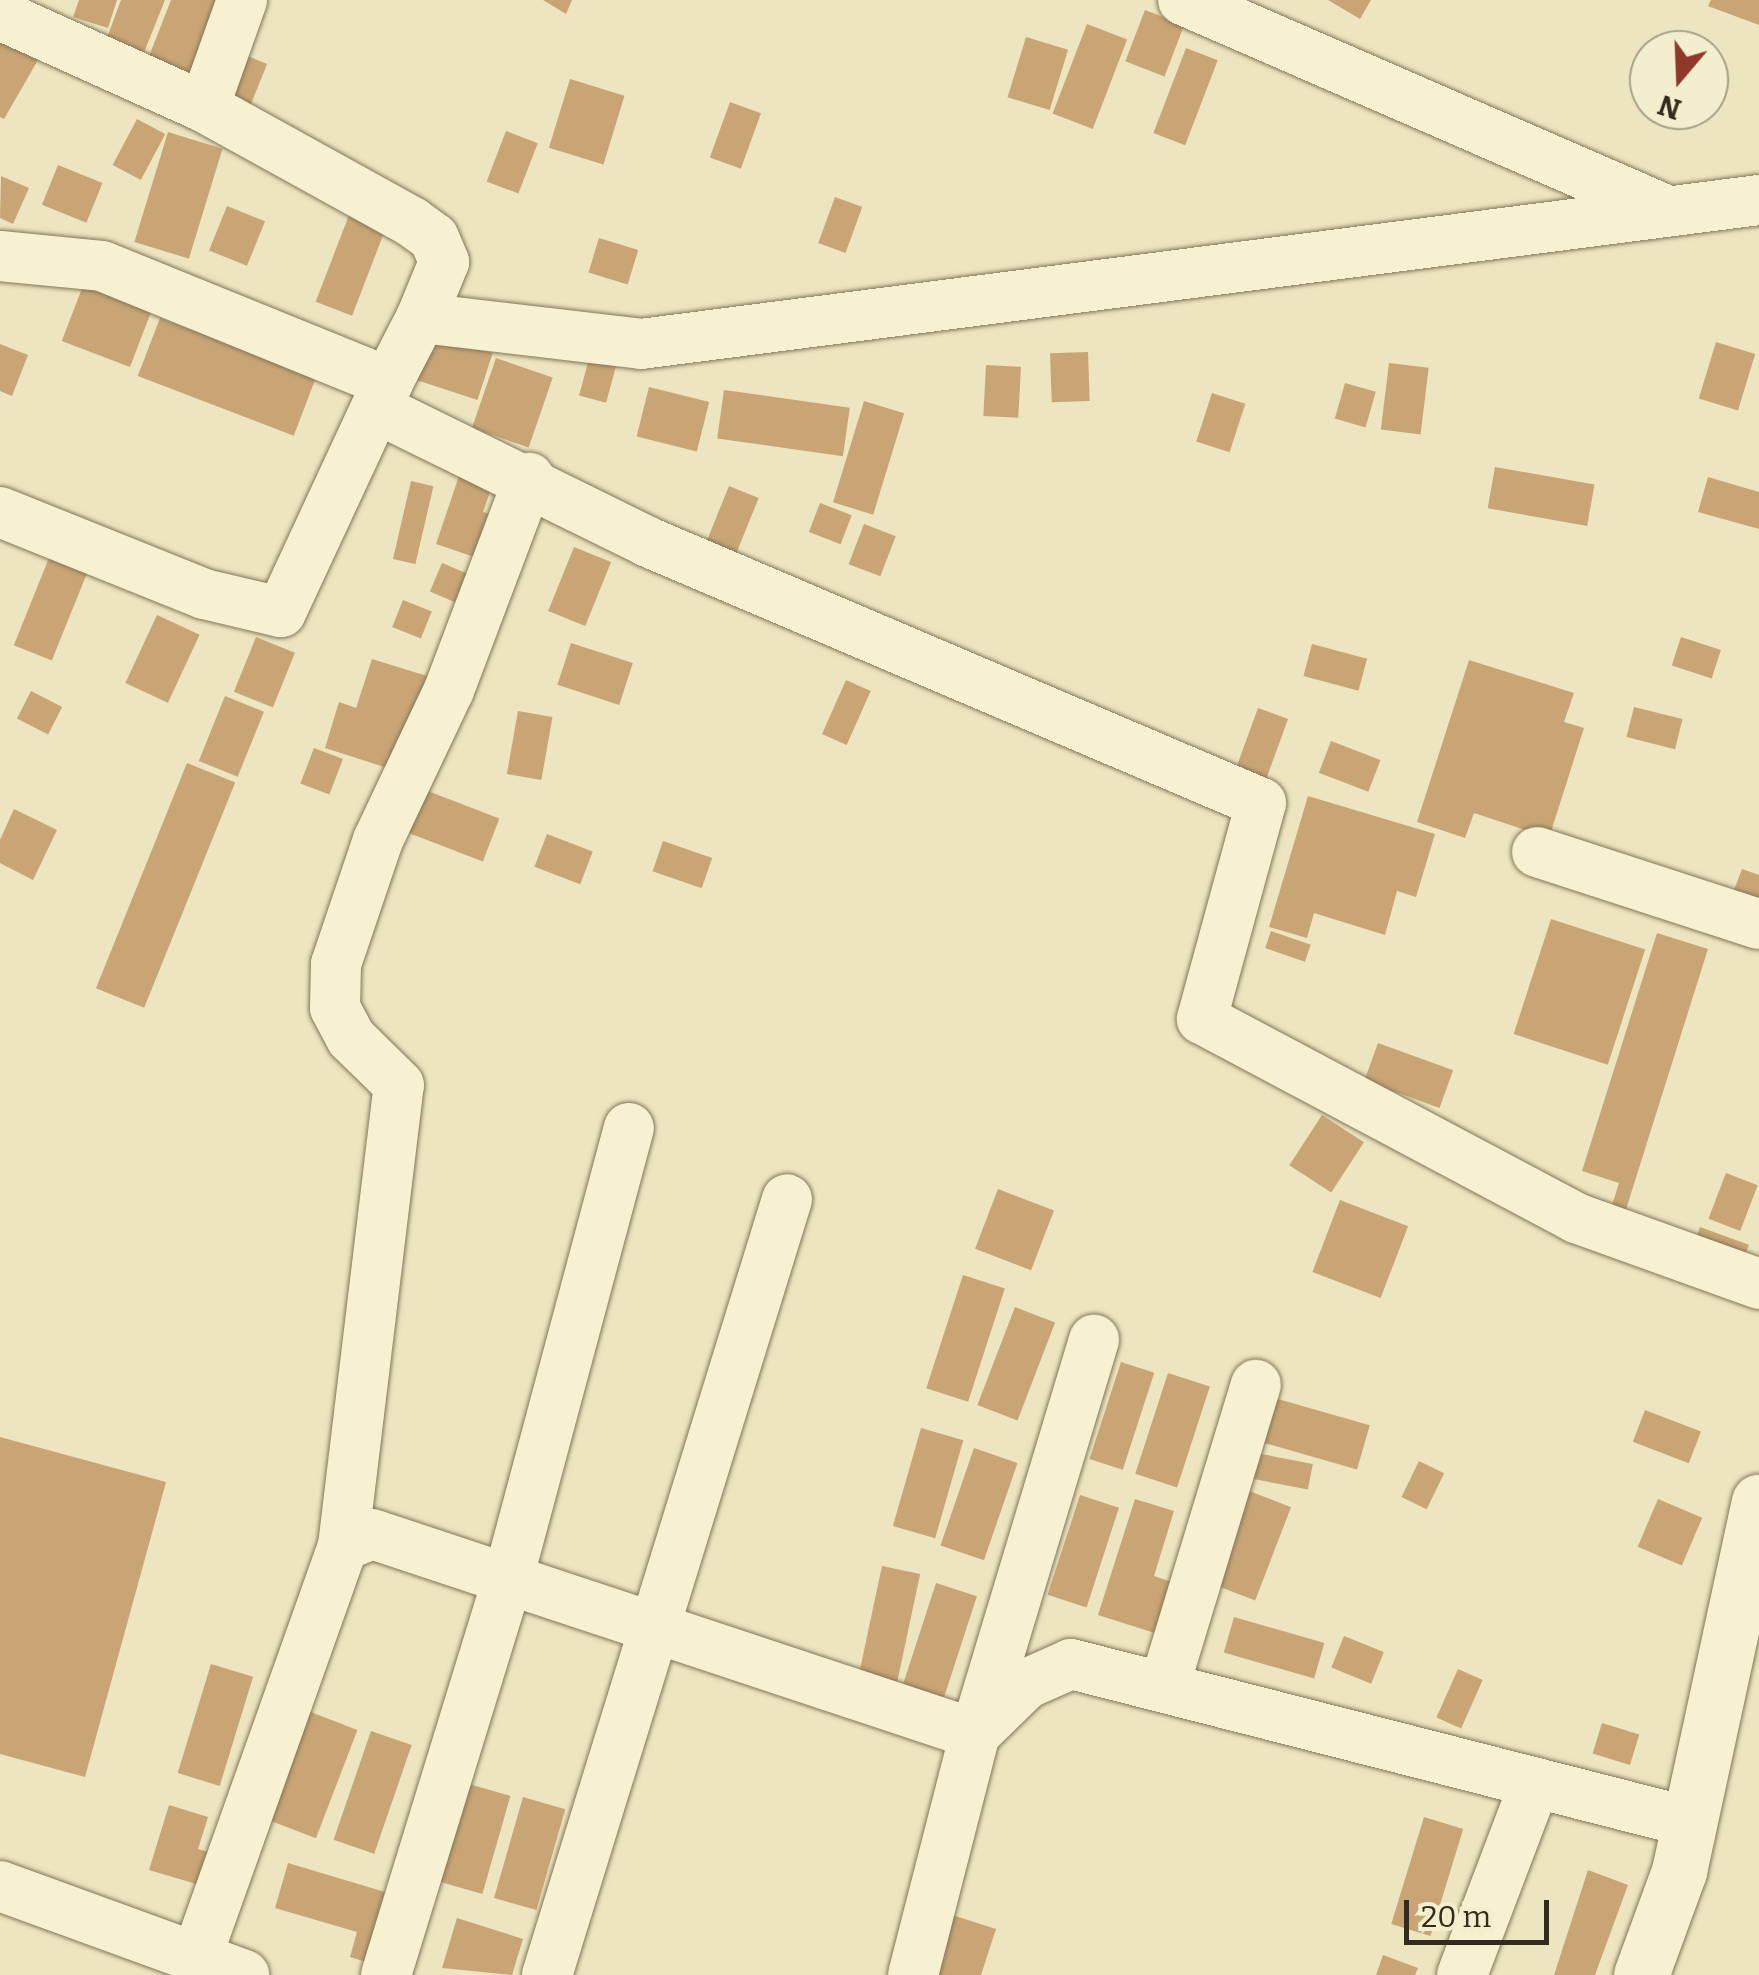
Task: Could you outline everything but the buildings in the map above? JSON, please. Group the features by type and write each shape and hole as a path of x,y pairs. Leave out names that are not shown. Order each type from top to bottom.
{"street":[{"path":"204,107 242,0"},
{"path":"1183,0 1668,211"},
{"path":"0,15 204,107 434,238 444,262 281,612 204,594 0,512"},
{"path":"421,318 641,344 1759,200"},
{"path":"0,256 102,266 383,396 648,542 1261,803 1202,1020 1576,1218 1759,1284"},
{"path":"197,1956 343,1546 399,1086 351,1038 335,1008 336,964 378,840 450,690 529,478"},
{"path":"1537,852 1759,924"},
{"path":"386,1975 508,1579 630,1128"},
{"path":"547,1975 787,1199"},
{"path":"913,1975 975,1734 1094,1340"},
{"path":"1164,1687 1256,1385"},
{"path":"1641,1975 1679,1871 1689,1822 1742,1660 1758,1514"},
{"path":"343,1546 372,1534 975,1734"},
{"path":"975,1734 1026,1684 1071,1664 1689,1822"},
{"path":"1462,1975 1535,1783"},
{"path":"0,1886 244,1975"}]}
